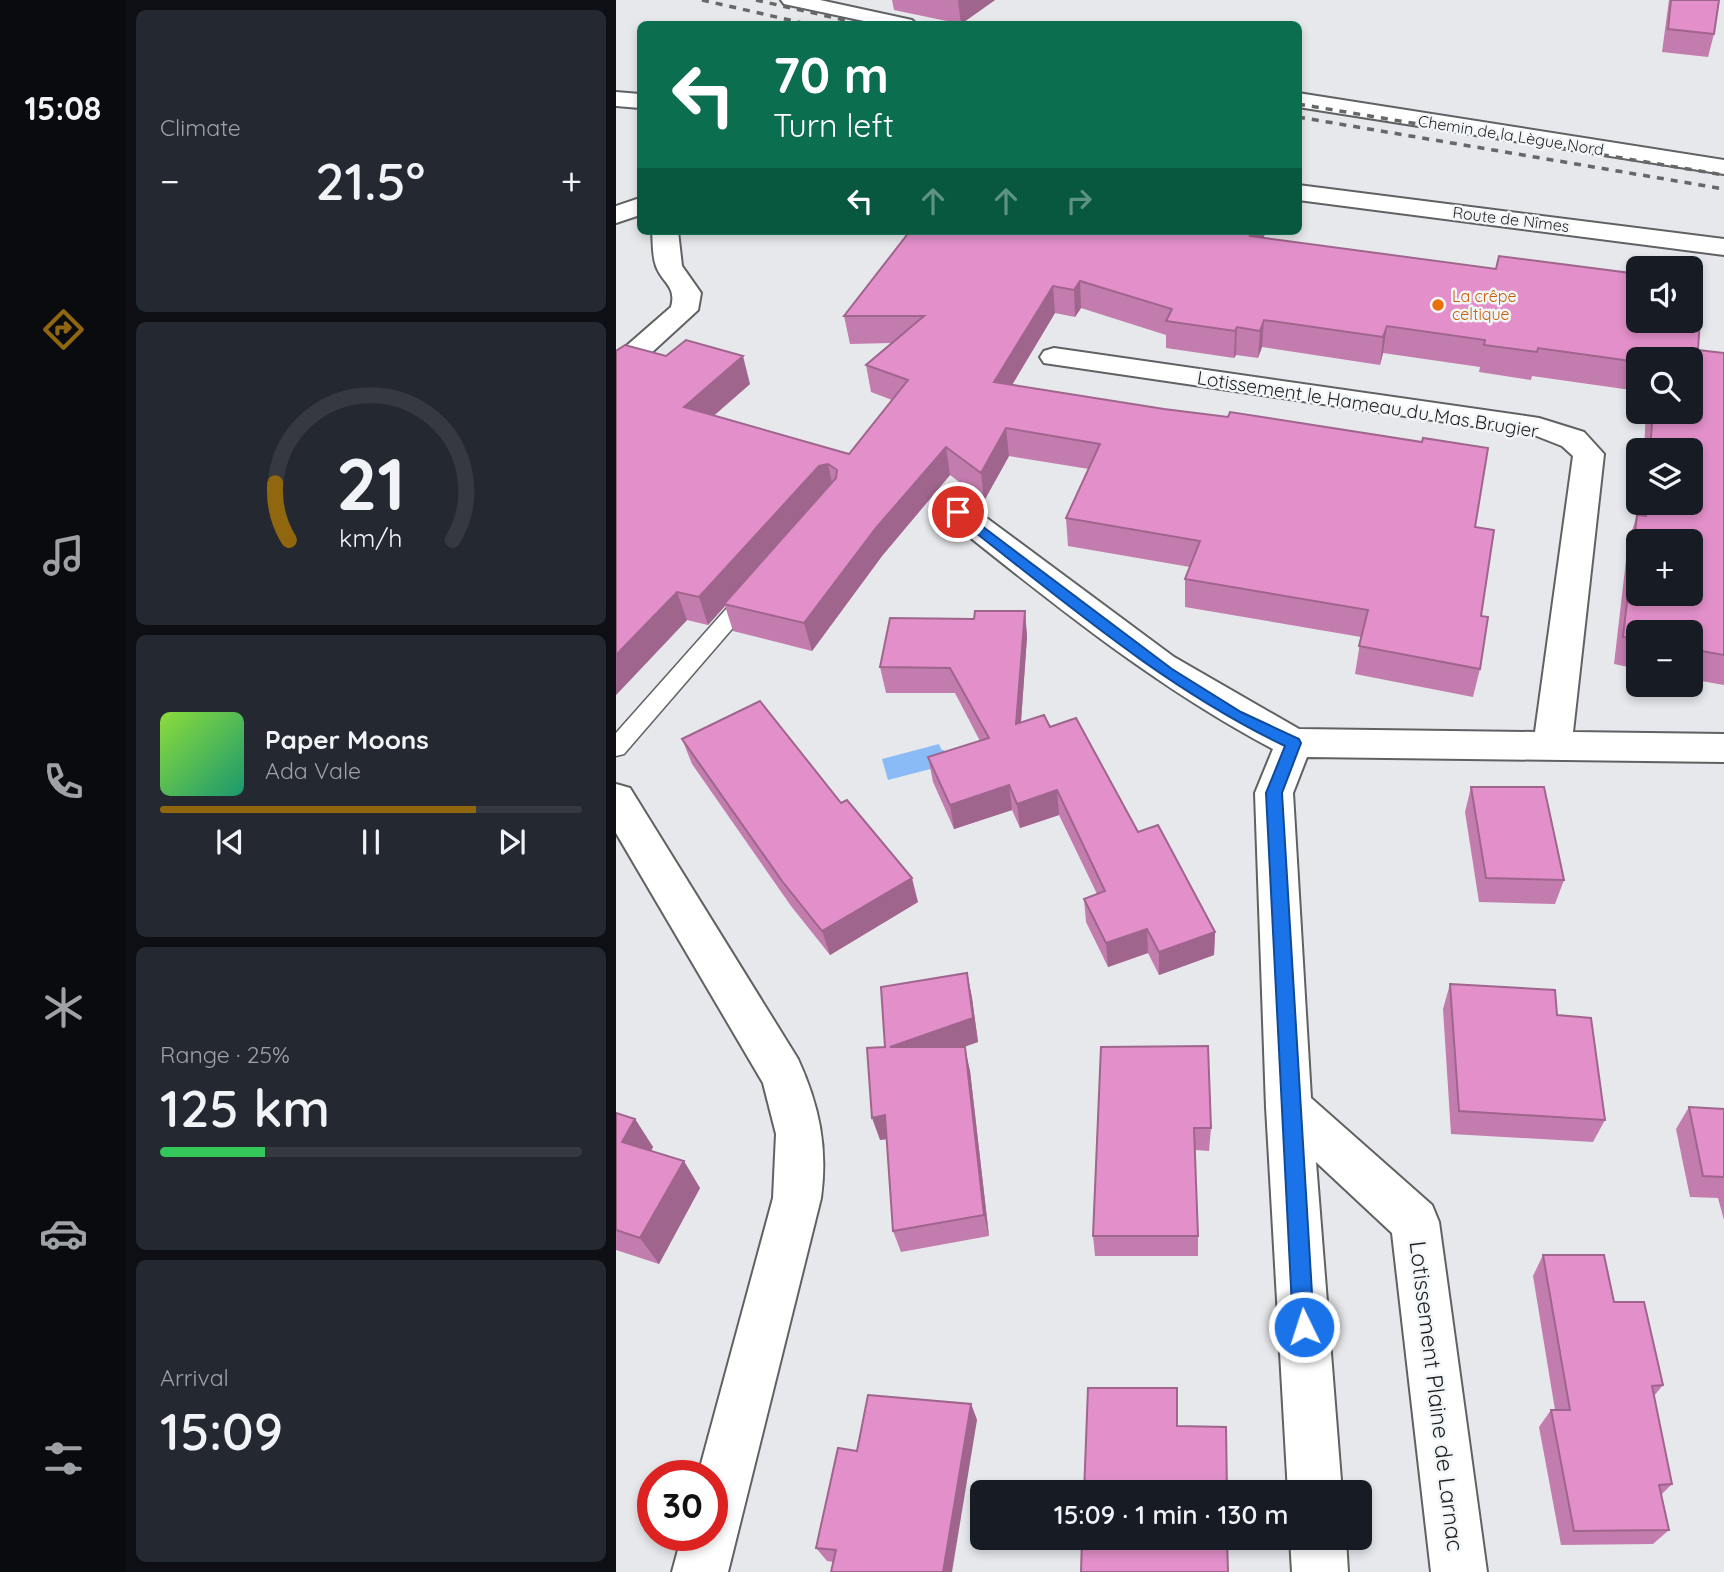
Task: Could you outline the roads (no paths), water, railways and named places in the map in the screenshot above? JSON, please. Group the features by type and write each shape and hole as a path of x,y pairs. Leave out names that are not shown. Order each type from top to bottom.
{"street":[{"path":"791,0 891,21"},
{"name":"Chemin de la Lègue Nord","path":"1302,101 1724,167"},
{"name":"Route de Nîmes","path":"1302,193 1724,247"},
{"path":"616,215 637,207"},
{"path":"616,369 684,310 689,297 686,284 669,267 665,235"},
{"name":"Lotissement le Hameau du Mas Brugier","path":"1054,357 1539,428 1573,439 1589,453 1552,748"},
{"path":"958,512 1167,673 1236,716 1294,743 1724,748"},
{"path":"1294,743 1274,793 1289,1107 1314,1480"},
{"path":"616,799 782,1073 796,1102 803,1164 797,1198 728,1463"},
{"name":"Lotissement Plaine de Larnac","path":"1289,1107 1415,1222 1459,1572"},
{"path":"1319,1550 1320,1572"},
{"path":"700,1572 706,1551"}],"lane":[{"path":"616,748 761,583"}],"water":[{"path":"939,744 941,749 951,754 946,765 888,780 882,759"}],"railway":[{"path":"702,0 794,21"},
{"path":"756,0 849,21"},
{"path":"1302,105 1724,175"},
{"path":"1302,118 1724,189"}],"place":[{"name":"La crêpe celtique","path":"1438,305"}]}
